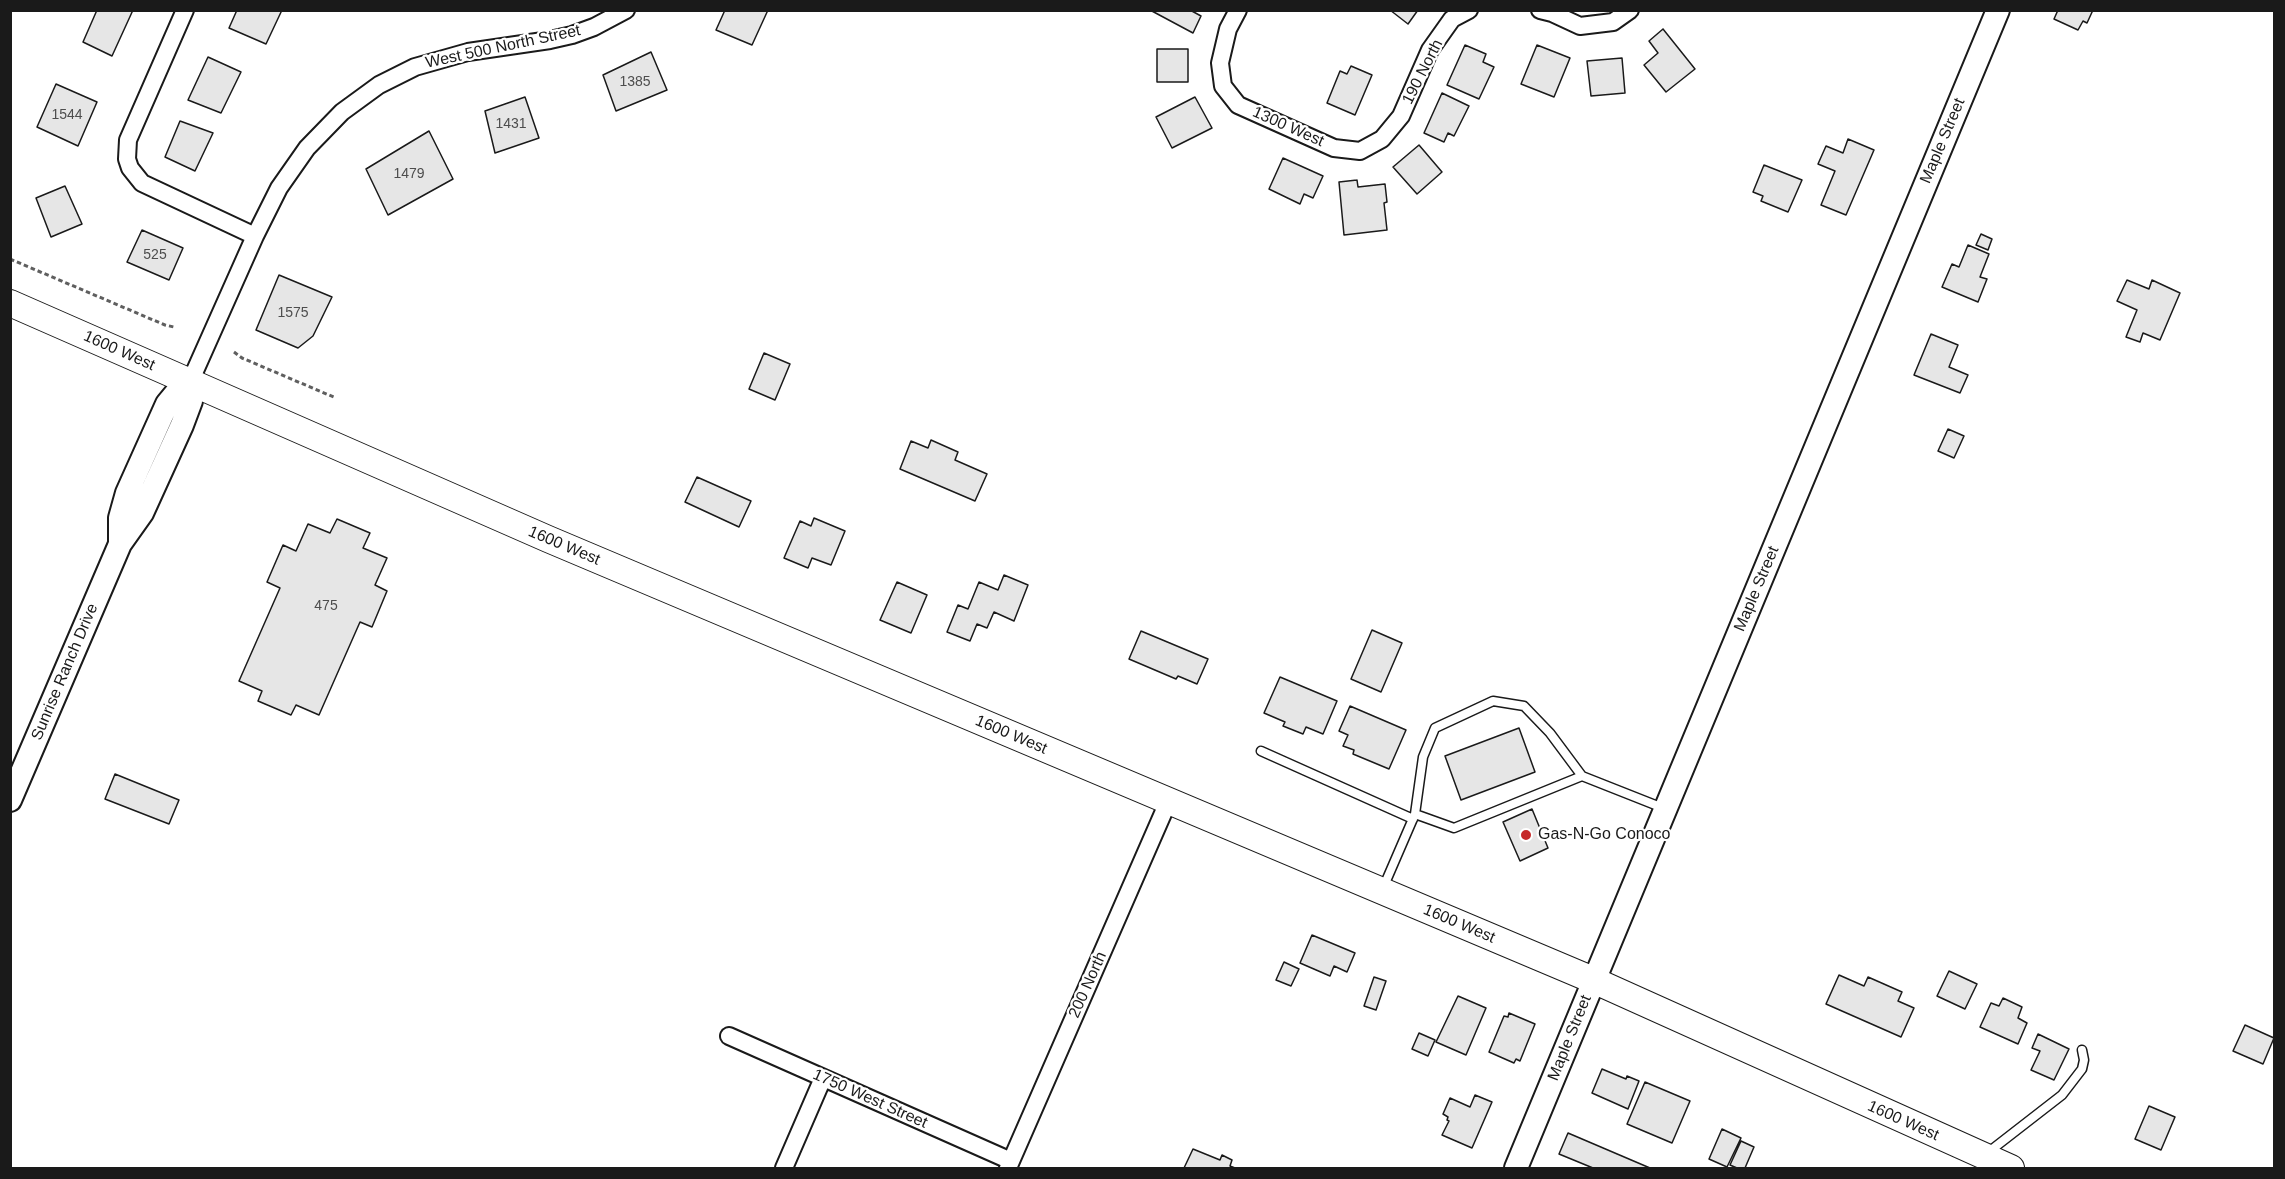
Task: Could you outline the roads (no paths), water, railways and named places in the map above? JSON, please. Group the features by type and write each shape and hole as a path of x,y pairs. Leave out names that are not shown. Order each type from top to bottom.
{"main road":[{"name":"Maple Street","path":"1516,1168 1998,10"},
{"name":"1600 West","path":"10,303 548,540 1593,981 2012,1168"},
{"name":"Sunrise Ranch Drive","path":"10,800 120,544 120,518 131,482 167,404 181,387 190,382"}],"street":[{"path":"186,10 128,140 127,159 130,168 142,183 255,236"},
{"name":"West 500 North Street","path":"190,382 279,188 307,148 342,112 379,85 415,67 441,58 572,34 594,27 626,10"},
{"name":"1300 West","path":"1238,10 1228,29 1220,63 1223,86 1238,105 1334,148 1360,151 1382,139"},
{"name":"190 North","path":"1382,139 1401,116 1430,50 1452,19 1469,10"},
{"path":"1546,12 1580,26 1614,22 1630,10"},
{"name":"200 North","path":"1009,1165 1168,802"},
{"name":"1750 West Street","path":"729,1036 1009,1165"},
{"path":"784,1168 823,1078"}],"lane":[{"path":"1382,891 1414,816 1423,757 1435,728 1493,701 1524,706 1550,733 1582,776 1665,809"},
{"path":"1261,752 1414,816 1454,828 1582,776"},
{"path":"1983,1156 2062,1095 2082,1069 2084,1060 2082,1050"}],"place":[{"name":"Gas-N-Go Conoco","path":"1526,835"}]}
